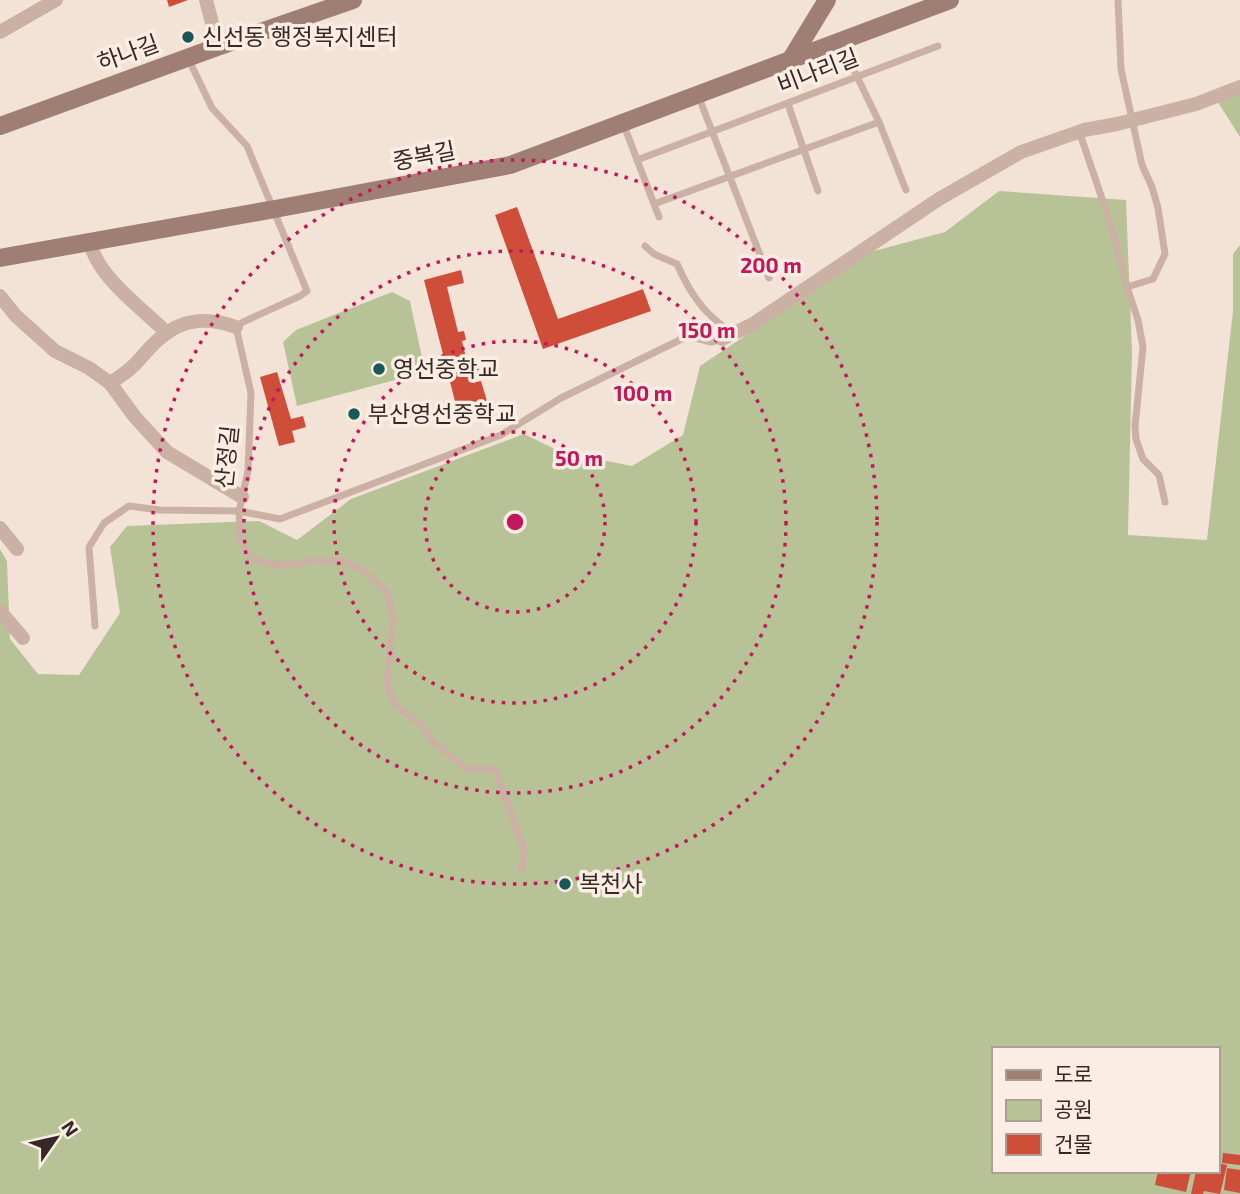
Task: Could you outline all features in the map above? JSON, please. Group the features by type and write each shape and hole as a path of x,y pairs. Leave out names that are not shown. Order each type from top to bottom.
{"street":[{"path":"0,32 56,0"},
{"path":"206,0 218,46"},
{"name":"하나길","path":"0,127 315,7 353,0"},
{"path":"791,59 827,0"},
{"name":"중복길","path":"0,258 510,165 950,0"},
{"path":"722,339 785,304 866,246 1020,152 1079,131 1132,121 1196,104 1240,87"},
{"path":"90,242 97,261 106,273 167,333"},
{"path":"0,296 16,316 46,344 110,383 135,417 167,452 241,504"},
{"path":"110,383 133,367 167,333 186,322 195,320 236,327"},
{"path":"0,528 17,549"},
{"path":"0,611 23,638"}],"lane":[{"path":"1118,0 1121,69 1142,165 1158,208 1165,254 1153,279 1127,287"},
{"path":"840,40 879,122 906,190"},
{"name":"비나리길","path":"637,160 938,46"},
{"path":"187,57 212,108 247,146 307,291 236,327"},
{"path":"698,94 769,278"},
{"path":"788,104 818,191"},
{"path":"622,122 659,217"},
{"path":"654,204 879,122"},
{"path":"1079,131 1110,222 1138,320 1143,347 1136,439 1143,458 1159,475 1165,502"},
{"path":"521,870 524,849 495,769 466,769 433,741 419,723 395,704 390,694 387,685 393,620 388,594 363,570 345,562 316,560 288,565 251,558 240,542 241,504 280,519 501,435 561,398 688,336 711,342 722,339 727,329 709,317 688,289 677,264 654,254 645,246"},
{"name":"산정길","path":"94,626 89,547 104,523 129,506 160,510 241,504 248,471 251,393 236,327"}],"green space":[{"path":"1240,89 1240,137 1214,96"},
{"path":"999,191 1126,200 1132,353 1128,535 1207,540 1233,311 1233,254 1240,245 1240,1194 0,1194 0,549 7,561 10,639 38,674 79,675 120,613 110,547 127,526 259,521 297,540 351,499 524,434 561,452 632,466 683,435 700,366 775,316 848,258 945,232"},
{"path":"392,292 410,301 425,372 297,406 283,342 296,330"}],"building":[{"path":"167,0 188,0 169,7"},
{"path":"517,207 558,319 643,289 651,311 543,349 495,215"},
{"path":"461,270 464,283 447,287 458,332 464,331 466,340 462,341 467,362 476,359 479,370 469,372 472,383 481,381 487,401 476,404 478,412 459,417 424,280"},
{"path":"277,372 291,419 303,416 306,427 292,431 295,442 279,446 260,377"},
{"path":"1223,1153 1240,1155 1240,1165 1222,1163"},
{"path":"1219,1163 1227,1165 1220,1194 1204,1191 1203,1194 1191,1194 1196,1173 1219,1173"},
{"path":"1227,1168 1240,1170 1240,1193 1224,1190"},
{"path":"1158,1173 1191,1173 1186,1192 1155,1185"}],"place":[{"name":"신선동 행정복지센터","path":"188,37"},
{"name":"영선중학교","path":"379,369"},
{"name":"부산영선중학교","path":"354,414"},
{"name":"복천사","path":"565,884"}]}
